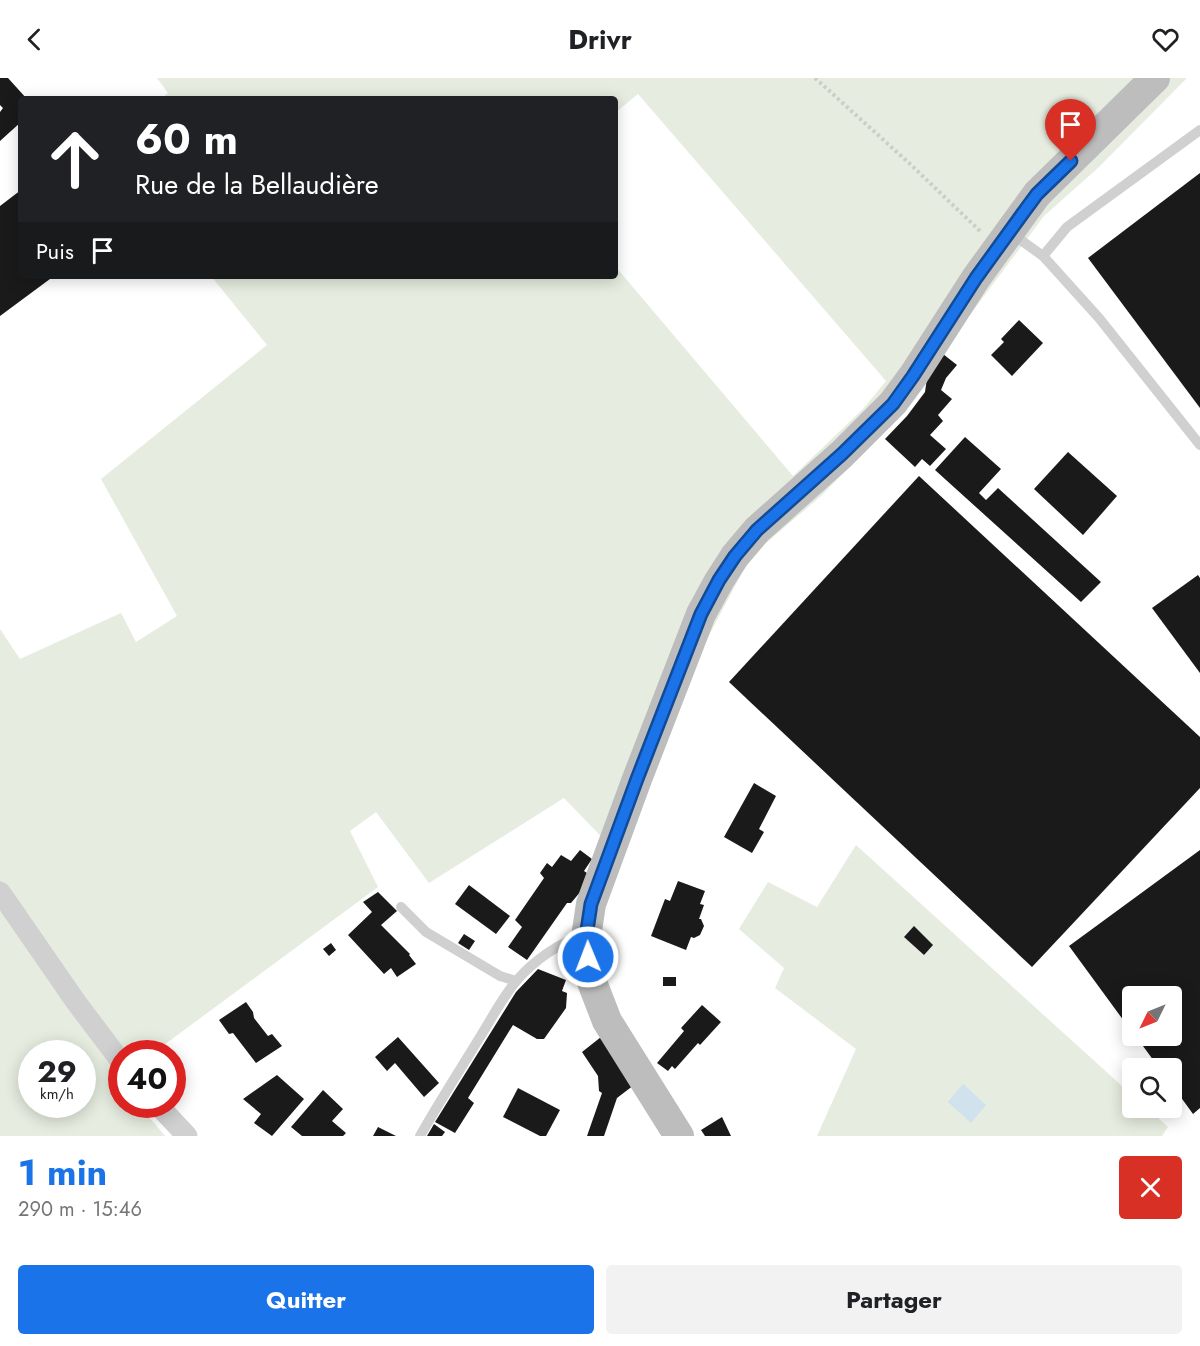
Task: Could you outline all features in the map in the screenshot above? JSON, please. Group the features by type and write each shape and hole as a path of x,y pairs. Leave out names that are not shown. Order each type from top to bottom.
{"street":[{"path":"680,1136 607,1021 590,977 586,937 591,904 701,614 735,556 757,530 842,454 893,404 976,278 1037,194 1155,78"},
{"path":"0,892 108,1044"},
{"path":"170,1118 187,1136"}],"lane":[{"path":"1043,256 1067,227 1200,130"},
{"path":"1003,241 1043,256 1099,318 1200,445"},
{"path":"401,907 426,932 500,976 516,981"},
{"path":"420,1136 516,981 533,964 554,950 572,939 586,937"}],"path":[{"path":"815,78 975,225 1003,241"}],"shaded area":[{"path":"157,78 1187,78 1099,167 1044,216 877,439 821,496 751,556 699,654 621,857 564,798 429,883 376,812 350,831 378,887 171,1040 108,1040 108,1118 150,1118 165,1136 0,1136 0,629 20,659 121,613 136,642 177,616 101,479 267,345 213,279 618,279 618,270 793,476 863,409 886,381 638,94 618,111 618,96 164,96 168,93"},
{"path":"856,845 1122,1086 1122,1118 1158,1118 1168,1127 1162,1136 817,1136 856,1049 775,988 784,968 739,929 768,882 817,907"}],"water":[{"path":"963,1084 986,1105 971,1123 948,1102"}],"building":[{"path":"0,78 8,78 24,96 18,96 18,125 0,141 0,112 3,108 0,105"},
{"path":"1200,173 1200,408 1088,258"},
{"path":"18,192 18,279 50,279 0,316 0,206"},
{"path":"1019,320 1043,343 1012,376 991,355 1004,342 1001,339"},
{"path":"943,354 957,365 946,378 941,390 952,399 938,415 943,421 930,435 946,449 930,466 922,459 915,467 885,439 907,416 925,392 927,378"},
{"path":"965,437 1001,469 979,493 986,500 998,488 1101,582 1081,602 935,470"},
{"path":"1068,452 1117,496 1083,535 1034,489"},
{"path":"919,476 1200,737 1200,788 1032,967 729,682"},
{"path":"1198,575 1200,578 1200,673 1152,608"},
{"path":"754,783 776,796 759,829 764,832 752,853 724,837"},
{"path":"580,850 592,859 584,871 590,875 581,891 571,903 567,903 527,960 508,947 522,927 515,920 544,878 540,873 547,863 552,867 561,855 571,861"},
{"path":"1200,850 1200,1108 1193,1114 1182,1099 1182,1058 1152,1058 1143,1046 1182,1046 1182,986 1122,986 1122,1018 1069,946"},
{"path":"678,881 705,891 700,904 704,905 699,919 704,926 700,935 691,937 686,950 651,936 665,899 670,901"},
{"path":"469,885 510,916 496,934 455,904"},
{"path":"378,892 397,911 381,925 410,954 416,964 397,977 391,968 384,974 348,935 372,912 363,902"},
{"path":"914,926 933,945 924,955 904,937"},
{"path":"464,934 475,941 469,950 458,943"},
{"path":"331,943 336,950 329,956 323,949"},
{"path":"538,969 566,980 562,991 567,993 566,1008 544,1039 537,1039 513,1025 468,1098 474,1103 455,1133 435,1122 516,992"},
{"path":"663,977 676,977 676,986 663,986"},
{"path":"246,1002 254,1018 268,1036 272,1034 282,1046 256,1063 233,1033 229,1034 219,1020"},
{"path":"702,1005 721,1022 675,1069 672,1066 668,1071 657,1063 684,1031 681,1028"},
{"path":"398,1037 439,1083 424,1097 395,1063 387,1071 375,1057"},
{"path":"601,1037 634,1085 617,1098 604,1136 587,1136 602,1093 599,1091 598,1076 582,1052"},
{"path":"277,1075 304,1099 272,1136 254,1123 261,1114 243,1099"},
{"path":"518,1088 560,1110 546,1136 540,1136 503,1117"},
{"path":"323,1090 343,1109 332,1121 346,1133 343,1136 302,1136 291,1127"},
{"path":"722,1117 731,1136 705,1136 701,1130"},
{"path":"434,1124 445,1132 442,1136 427,1136"},
{"path":"378,1127 396,1136 373,1136"}],"route":[{"path":"588,957 586,937 591,904 701,614 719,580 757,530 842,454 893,404 976,278 1023,213 1037,194 1071,161"}]}
